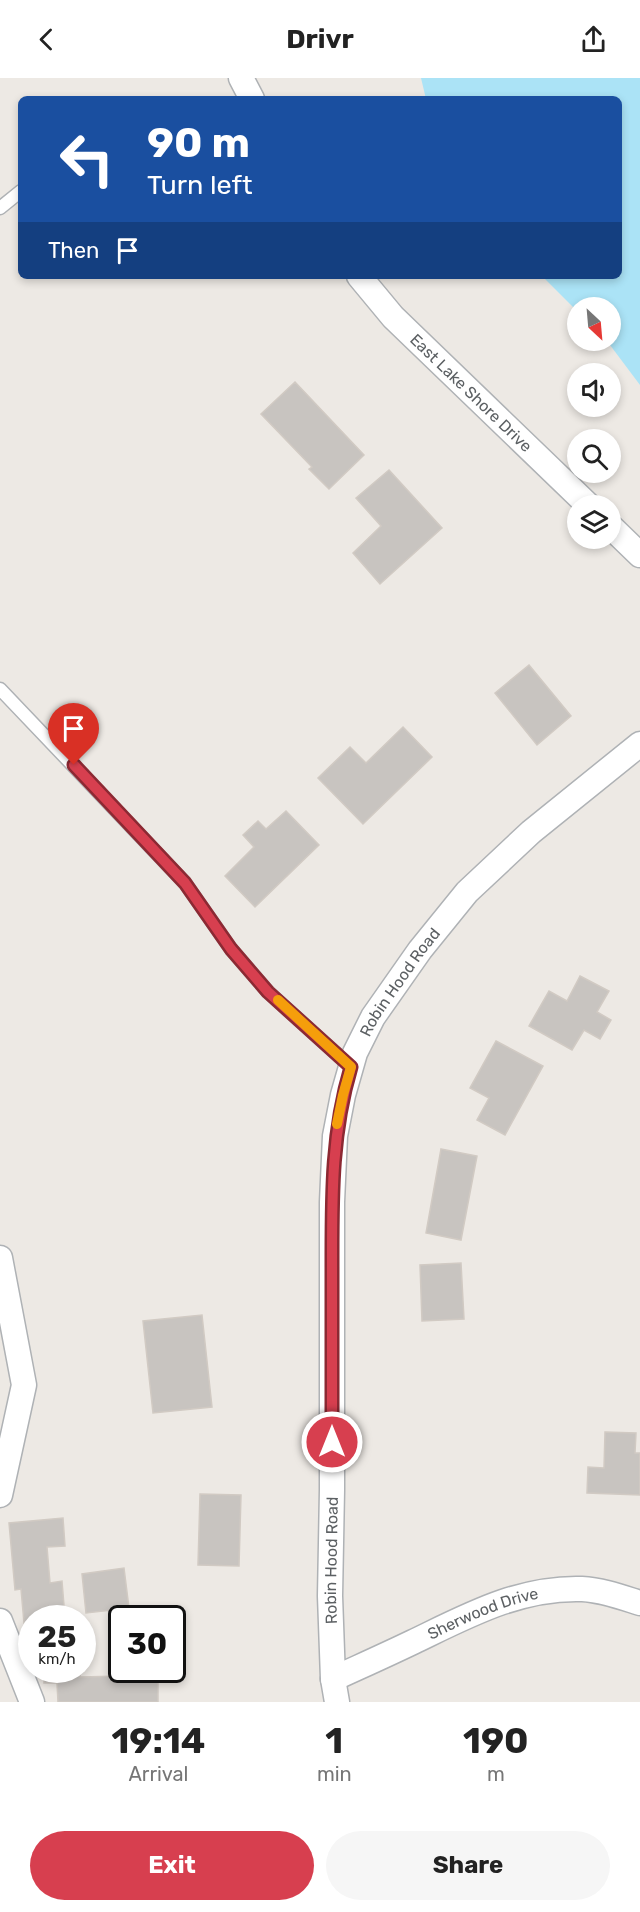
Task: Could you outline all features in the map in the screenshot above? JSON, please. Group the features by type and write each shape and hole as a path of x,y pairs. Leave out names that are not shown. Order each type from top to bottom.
{"street":[{"path":"241,78 250,96"},
{"name":"East Lake Shore Drive","path":"361,279 393,317 578,495"},
{"path":"621,537 640,555"},
{"name":"Robin Hood Road","path":"335,1690 330,1596 332,1202 335,1136 343,1095 355,1053 373,1017 420,950 467,892 531,832 640,744"},
{"path":"0,1258 24,1385 0,1495"},
{"name":"Sherwood Drive","path":"335,1690 472,1613 511,1598 547,1591 583,1589 613,1594 640,1603"},
{"path":"0,1621 32,1702"}],"lane":[{"path":"0,208 18,193"},
{"path":"0,689 185,883 231,949 268,992 351,1067"}],"water":[{"path":"421,78 640,78 640,385 614,351 621,351 621,297 567,297 567,301 545,279 622,279 622,96 425,96"}],"building":[{"path":"295,382 364,455 329,489 309,469 312,467 261,414"},
{"path":"389,470 442,528 380,584 353,553 381,526 356,498"},
{"path":"529,665 571,716 537,745 495,693"},
{"path":"403,727 432,757 363,824 318,778 350,747 366,763"},
{"path":"286,811 319,845 255,907 225,876 254,847 243,835 258,821 266,829"},
{"path":"580,976 609,991 597,1012 611,1020 600,1039 584,1030 572,1050 529,1026 549,991 567,1001"},
{"path":"496,1041 543,1066 505,1135 477,1120 489,1098 470,1088"},
{"path":"441,1149 477,1156 461,1240 426,1233"},
{"path":"461,1263 464,1319 422,1321 420,1265"},
{"path":"202,1315 212,1407 153,1413 143,1321"},
{"path":"605,1432 636,1433 635,1453 640,1453 640,1495 587,1493 588,1467 604,1468"},
{"path":"200,1494 241,1495 239,1566 198,1565"},
{"path":"63,1518 65,1546 47,1547 50,1583 62,1581 64,1605 22,1605 21,1589 15,1590 9,1523"},
{"path":"124,1568 129,1605 108,1605 108,1610 96,1612 96,1605 85,1605 82,1574"},
{"path":"108,1676 108,1683 158,1683 158,1702 58,1702 57,1683 96,1683 96,1677"}],"slow traffic":[{"path":"278,1000 351,1067 337,1124"}],"route":[{"path":"74,765 185,883 231,949 268,992 351,1067 335,1136 332,1202 332,1442"}]}
